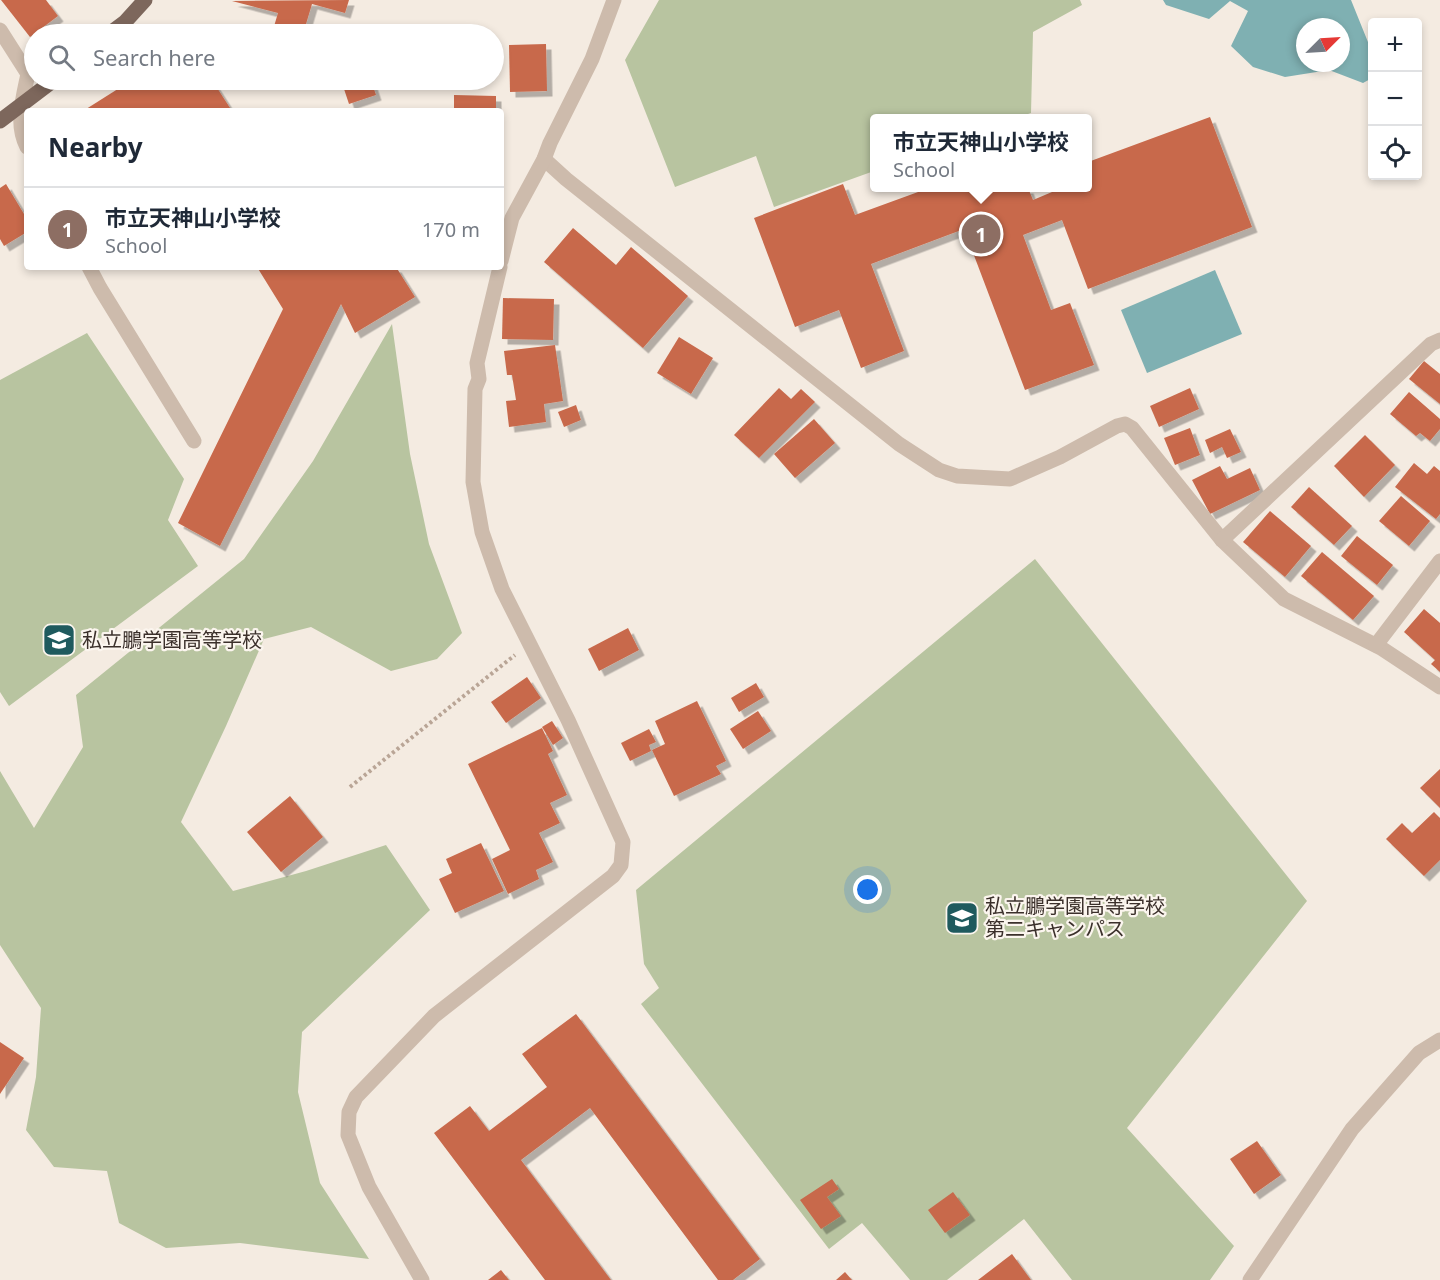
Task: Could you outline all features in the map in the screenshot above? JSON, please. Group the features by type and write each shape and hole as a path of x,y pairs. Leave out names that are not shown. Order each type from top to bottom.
{"main road":[{"path":"122,24 145,0"},
{"path":"0,121 41,90"}],"street":[{"path":"504,249 512,218 544,159 592,59 614,0"},
{"path":"0,30 24,68"},
{"path":"24,90 21,106 24,141"},
{"path":"544,159 576,187 899,444 939,470 957,476 1010,479 1125,424 1132,428 1222,540 1284,599 1376,645 1440,687"},
{"path":"91,270 195,441"},
{"path":"422,1280 369,1186 348,1135 349,1112 356,1097 434,1016 613,876 621,865 623,842 568,720 502,589 485,542 473,482 475,389 478,379 477,363 499,270"},
{"path":"1222,540 1431,344 1440,340"},
{"path":"1376,645 1440,561"},
{"path":"1250,1280 1352,1129 1419,1053 1440,1040"}],"path":[{"path":"350,787 529,644"}],"green space":[{"path":"659,0 1080,0 1082,5 1033,32 1031,113 870,114 870,172 774,207 756,156 675,187 625,60"},
{"path":"392,324 410,454 429,544 462,633 437,659 391,671 311,627 264,639 181,822 233,891 306,871 386,845 430,910 302,1032 298,1092 320,1183 369,1259 240,1243 166,1248 119,1223 107,1171 54,1167 26,1130 36,1077 41,1008 0,945 0,771 34,828 83,747 76,695 244,559 313,461"},
{"path":"87,333 184,479 168,520 198,566 9,706 0,692 0,380"},
{"name":"私立鵬学園高等学校 第二キャンパス","path":"1035,559 1307,901 1127,1128 1234,1246 1210,1280 1072,1280 1024,1219 947,1280 910,1280 862,1223 829,1249 641,1004 659,988 644,964 636,890"}],"water":[{"path":"1163,0 1351,0 1368,42 1368,80 1363,83 1334,72 1350,72 1350,18 1296,18 1296,72 1316,72 1285,77 1253,67 1231,46 1248,11 1230,1 1209,19 1166,5"},
{"path":"1215,270 1242,334 1147,373 1121,310"}],"building":[{"path":"1,0 46,0 58,16 47,24 24,24 24,29"},
{"path":"349,0 345,13 312,4 306,24 275,24 278,13 232,1"},
{"path":"546,44 547,91 510,92 509,45"},
{"path":"116,90 218,90 230,108 88,108"},
{"path":"344,90 374,90 376,95 349,104"},
{"path":"454,95 496,96 496,108 454,108"},
{"path":"1210,117 1252,227 1088,289 1062,220 1023,235 1051,310 1070,303 1094,365 1025,390 964,229 871,264 904,351 861,368 839,310 795,327 754,218 843,184 855,215 918,192 1030,192 1033,200 1052,192 1092,192 1092,161"},
{"path":"6,184 24,214 24,234 4,246 0,239 0,188"},
{"path":"573,228 616,265 631,247 688,296 643,348 544,262"},
{"path":"259,270 398,270 415,297 355,333 341,304 220,546 178,523 283,309"},
{"path":"503,298 554,299 553,340 502,339"},
{"path":"679,337 713,358 691,394 657,373"},
{"path":"555,345 563,401 544,404 546,422 509,427 506,401 516,400 512,375 507,375 504,351"},
{"path":"1424,361 1440,374 1440,404 1409,379"},
{"path":"779,388 791,399 801,389 815,402 759,458 734,435"},
{"path":"1190,388 1199,409 1159,427 1150,406"},
{"path":"1409,392 1440,419 1440,429 1430,441 1420,433 1416,436 1390,414"},
{"path":"576,405 581,420 564,427 558,412"},
{"path":"814,419 835,443 795,478 774,454"},
{"path":"1190,428 1200,455 1175,465 1164,438"},
{"path":"1230,429 1241,452 1227,458 1222,447 1210,453 1205,440"},
{"path":"1365,435 1395,465 1364,497 1334,466"},
{"path":"1414,463 1427,474 1434,466 1440,471 1440,514 1436,519 1395,487"},
{"path":"1220,466 1227,479 1250,468 1260,490 1210,514 1192,480"},
{"path":"1309,487 1352,526 1334,545 1291,507"},
{"path":"1401,496 1430,521 1409,546 1379,521"},
{"path":"1270,511 1311,546 1285,577 1243,542"},
{"path":"1357,536 1393,565 1377,585 1341,556"},
{"path":"1322,552 1374,596 1353,620 1301,576"},
{"path":"1424,609 1440,623 1440,672 1431,664 1435,660 1404,632"},
{"path":"628,628 639,650 599,671 588,649"},
{"path":"527,677 541,698 506,723 491,702"},
{"path":"756,683 764,697 739,712 731,698"},
{"path":"697,701 726,761 716,766 721,774 674,796 652,750 665,744 655,721"},
{"path":"758,711 771,731 743,749 730,729"},
{"path":"552,721 563,738 553,745 542,727"},
{"path":"542,728 553,751 548,754 567,795 550,803 560,823 539,833 553,862 536,870 539,879 508,894 492,859 510,850 468,764"},
{"path":"649,729 656,742 649,745 651,751 630,761 621,743"},
{"path":"1440,769 1440,808 1420,788"},
{"path":"290,796 323,837 281,872 247,832"},
{"path":"1434,812 1440,818 1440,860 1424,876 1386,839 1402,823 1412,833"},
{"path":"481,843 504,891 455,913 439,879 452,873 446,859"},
{"path":"576,1014 760,1259 733,1280 718,1280 590,1108 521,1160 611,1280 545,1280 434,1133 470,1106 489,1131 547,1087 522,1054"},
{"path":"0,1042 24,1058 0,1094"},
{"path":"1257,1141 1281,1175 1254,1194 1230,1159"},
{"path":"832,1179 839,1189 827,1197 841,1216 821,1229 800,1200"},
{"path":"953,1192 970,1215 945,1233 928,1210"},
{"path":"1012,1254 1031,1280 978,1280"},
{"path":"501,1270 509,1280 488,1280"},
{"path":"845,1272 852,1280 836,1280"}],"place":[{"name":"市立天神山小学校","path":"981,234"},
{"name":"私立鵬学園高等学校","path":"59,640"},
{"name":"私立鵬学園高等学校 第二キャンパス","path":"962,918"}]}
